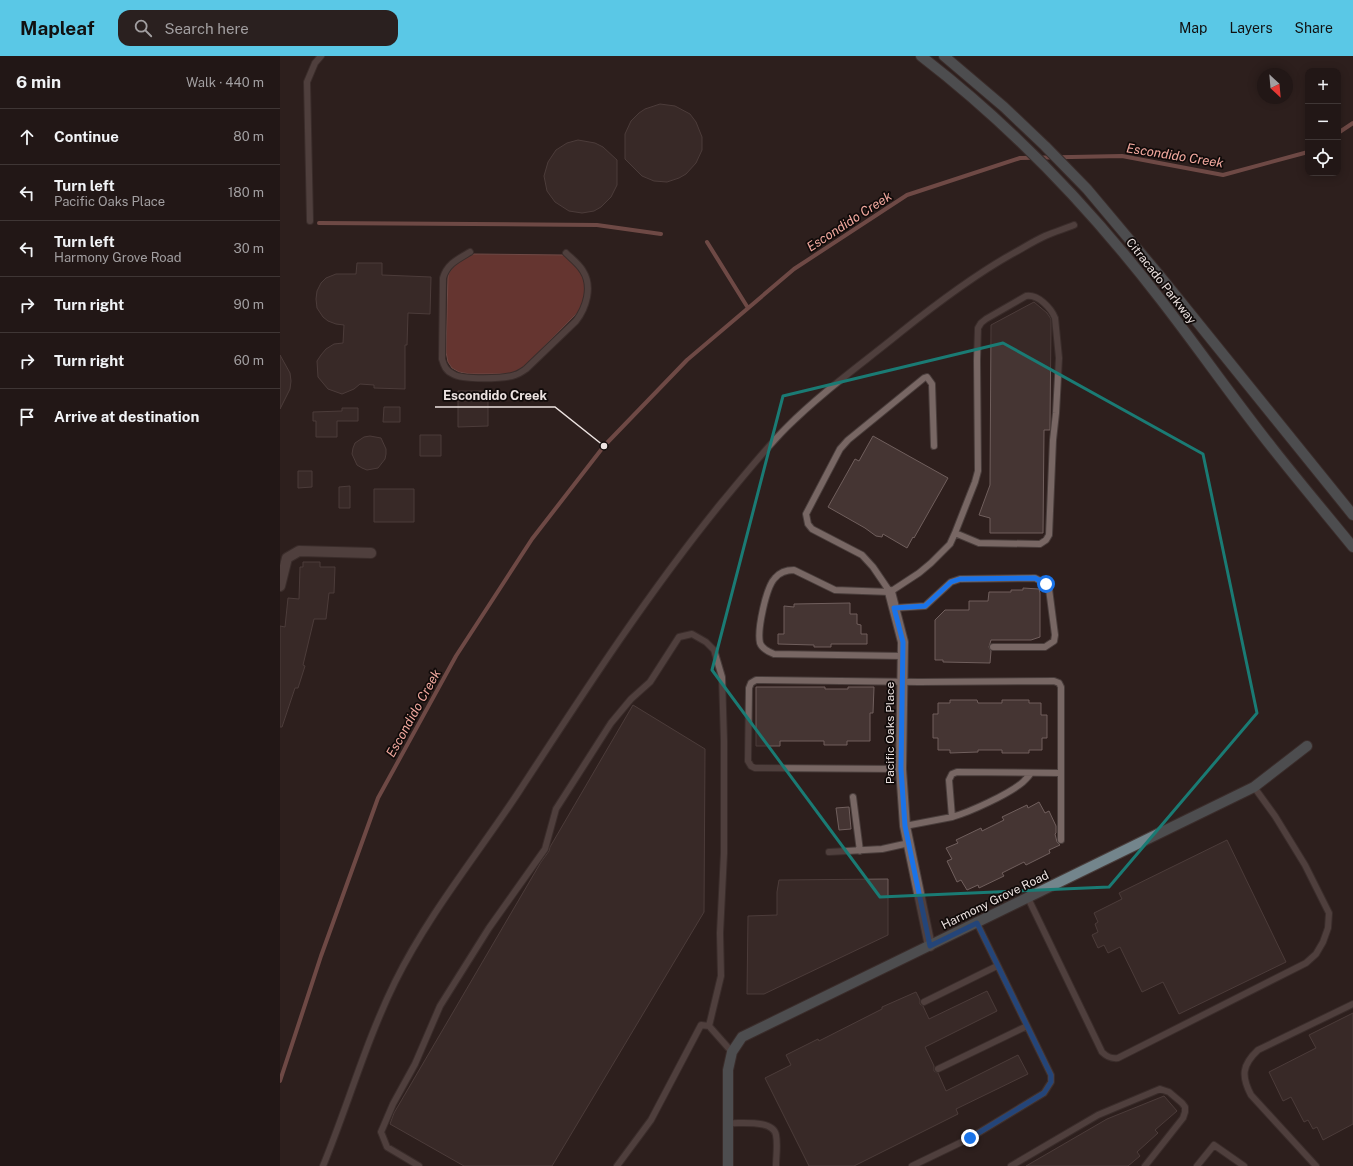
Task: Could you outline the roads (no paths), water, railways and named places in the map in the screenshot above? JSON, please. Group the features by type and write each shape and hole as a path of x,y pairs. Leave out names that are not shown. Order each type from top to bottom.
{"main road":[{"name":"Citracado Parkway","path":"921,56 994,117 1034,154 1075,197 1161,299 1212,370 1274,450 1353,547"},
{"name":"Citracado Parkway","path":"944,56 1010,112 1087,189 1160,276 1353,515"},
{"name":"Harmony Grove Road","path":"728,1166 728,1070 732,1052 742,1037 1254,787 1307,746"}],"street":[{"path":"280,586 286,558 299,551 371,553"},
{"name":"Pacific Oaks Place","path":"890,592 903,642 901,769 905,826 930,946"}],"lane":[{"path":"310,221 308,82 315,63 321,56"},
{"path":"323,1166 381,1012 418,939 517,794 621,637 679,556 745,474 786,428 816,400 914,322 995,264 1042,237 1074,225"},
{"path":"470,252 453,262 445,272 443,278 442,360 445,368 452,374 466,378 508,377 520,373 526,369 576,320 582,312 587,298 586,277 583,271 566,253"},
{"path":"903,656 774,654 768,652 760,643 760,623 762,612 774,579 780,573 787,570 794,570 835,590 890,592 919,573 950,544 978,471 978,328 986,319 1026,296 1031,295 1036,297 1054,313 1059,358 1053,440 1049,535 1046,540 1040,544 988,544 979,543 955,533"},
{"path":"890,592 873,567 862,555 812,529 808,524 806,514 840,449 848,440 927,377 932,384 934,446"},
{"path":"894,608 925,606 951,582 960,579 1035,578 1046,584 1049,589 1055,635 1054,640 1044,647 993,648"},
{"path":"419,1166 387,1147 381,1132 393,1104 415,1064 440,1006 489,928 545,849 556,809 611,723 631,698 650,682 679,637 692,634 706,642 714,650 722,677 724,741 724,853 720,933 721,976 709,1026"},
{"path":"901,769 755,768 751,766 748,761 748,688 751,683 756,680 919,682 1054,681 1059,683 1061,687 1061,840"},
{"path":"952,817 949,780 952,774 957,772 1060,773"},
{"path":"905,826 963,814 1015,788 1024,781 1031,772"},
{"path":"1028,898 1102,1052 1106,1057 1112,1059 1118,1058 1306,963 1316,954 1323,942 1328,928 1329,913 1304,865 1275,816 1254,787"},
{"path":"853,797 860,851"},
{"path":"829,852 882,849 909,843"},
{"path":"912,1166 970,1138 1044,1093 1051,1082 1051,1075 977,923"},
{"path":"924,1002 998,966"},
{"path":"1316,1166 1251,1095 1245,1084 1244,1074 1246,1065 1258,1050 1353,1004"},
{"path":"617,1166 651,1120 701,1025 709,1026 732,1052"},
{"path":"938,1069 1027,1026"},
{"path":"1011,1166 1098,1115 1160,1089 1165,1090 1185,1107 1183,1118 1145,1166"},
{"path":"728,1123 766,1125 774,1130 776,1135 776,1166"},
{"path":"1197,1166 1214,1145 1244,1166"}],"waterway":[{"name":"Escondido Creek","path":"1341,131 1353,123"},
{"name":"Escondido Creek","path":"280,1081 321,956 378,798 456,656 532,539 604,446 687,360 794,269 907,195 1020,158 1122,156 1223,175 1305,153"},
{"path":"319,223 597,225 661,234"},
{"path":"707,242 748,308"}],"place":[{"name":"Escondido Creek","path":"604,446"}]}
